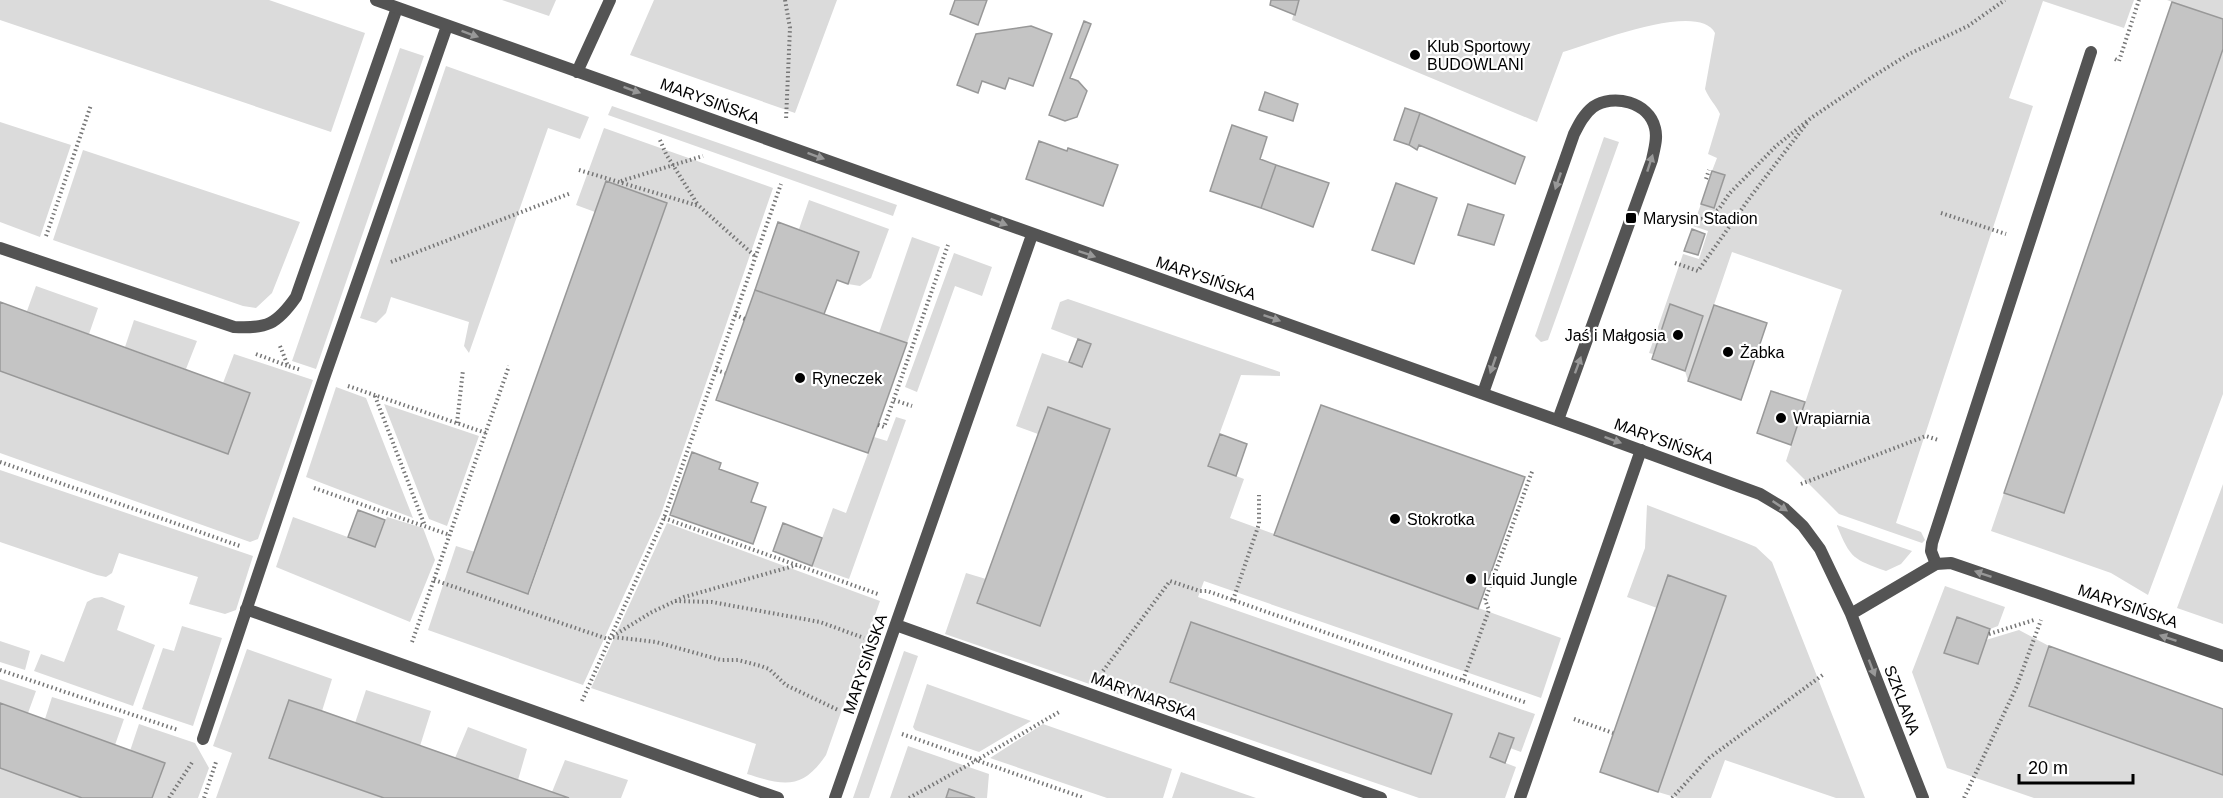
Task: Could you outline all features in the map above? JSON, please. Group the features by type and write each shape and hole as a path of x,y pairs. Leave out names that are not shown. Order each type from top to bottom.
{"street":[{"name":"MARYSIŃSKA","path":"376,0 1032,235 1483,393 1760,494 1785,509 1803,526 1820,549 1851,614"},
{"path":"577,72 610,0"},
{"path":"0,248 234,327 252,328 272,324 285,314 296,297 397,8"},
{"path":"204,741 264,554 447,26"},
{"path":"1851,614 1936,564 1931,551 1932,543 2091,52"},
{"path":"1483,393 1582,117 1595,106 1610,101 1624,101 1637,105 1647,113 1655,126 1656,142 1558,420"},
{"name":"MARYSIŃSKA","path":"835,798 1032,235"},
{"path":"1520,798 1641,450"},
{"name":"MARYSIŃSKA","path":"1936,564 1951,563 2223,656"},
{"path":"246,609 778,798"},
{"name":"SZKLANA","path":"1851,614 1923,798"},
{"name":"MARYNARSKA","path":"896,625 1381,798"}],"path":[{"path":"784,145 790,28 785,0"},
{"path":"1689,224 1695,220 1707,218 1719,209 1729,194 1776,146 1811,118 1890,66 1968,26 2004,0"},
{"path":"2127,34 2139,0"},
{"path":"38,261 91,105"},
{"path":"1675,263 1698,271 1751,196 1811,118"},
{"path":"660,140 699,206 756,257"},
{"path":"620,182 703,156"},
{"path":"579,170 699,206"},
{"path":"1706,179 1709,170"},
{"path":"573,725 586,686 664,518 781,184"},
{"path":"360,274 571,193"},
{"path":"1941,213 2029,241"},
{"path":"878,425 884,427 948,245"},
{"path":"735,315 745,319"},
{"path":"272,324 288,366 486,433"},
{"path":"404,665 509,366"},
{"path":"457,423 463,370"},
{"path":"716,370 725,373"},
{"path":"897,370 903,372"},
{"path":"375,395 426,527"},
{"path":"894,400 912,406"},
{"path":"1801,484 1926,436 1963,448"},
{"path":"0,462 264,554"},
{"path":"1463,681 1489,610 1485,600 1518,504 1533,469"},
{"path":"290,479 450,535"},
{"path":"1233,600 1259,524 1259,495"},
{"path":"664,518 904,603"},
{"path":"610,638 684,597 797,565"},
{"path":"434,580 610,638 656,642 721,660 738,660 761,666 769,669 786,685 862,722"},
{"path":"909,798 1088,694 1170,581 1233,600 1613,733"},
{"path":"1964,798 2016,688 2049,597"},
{"path":"675,601 712,602 820,622 843,628 888,648"},
{"path":"1989,634 2041,617"},
{"path":"0,670 204,741 218,756 204,798"},
{"path":"1672,798 1709,758 1824,674"},
{"path":"902,734 1084,798"},
{"path":"169,798 204,741"}],"shaded area":[{"path":"0,0 269,0 365,33 331,132 0,20"},
{"path":"502,0 556,0 549,16"},
{"path":"654,0 837,0 795,113 630,55"},
{"path":"1297,0 2134,0 2124,28 2043,1 2009,98 2033,106 1896,523 1921,532 1925,540 1922,543 1839,514 1786,461 1842,290 1732,252 1688,381 1685,371 1703,316 1670,304 1653,354 1649,353 1683,254 1699,259 1708,231 1693,226 1701,204 1714,208 1725,176 1712,171 1717,158 1708,154 1720,114 1705,89 1715,33 1705,24 1688,21 1667,22 1643,27 1563,52 1537,122 1292,20"},
{"path":"2167,0 2223,0 2223,19 2172,2"},
{"path":"400,48 424,56 316,369 292,361"},
{"path":"2223,49 2223,394 2148,595 2111,573 1991,531 2004,493 2064,513"},
{"path":"446,66 589,117 580,139 548,128 469,353 464,346 469,322 391,297 386,313 376,323 360,318"},
{"path":"612,106 897,205 893,216 608,115"},
{"path":"0,122 71,145 40,237 0,222"},
{"path":"604,128 773,188 661,514 583,685 428,630 456,546 475,552 468,572 529,594 667,203 606,181 595,212 576,205"},
{"path":"1604,137 1619,142 1548,340 1541,342 1535,336"},
{"path":"83,150 300,222 272,293 256,308 243,306 53,240"},
{"path":"809,200 889,229 871,278 860,286 848,284 859,252 799,229"},
{"path":"912,237 940,247 907,343 879,333"},
{"path":"954,253 992,267 982,296 955,286 917,392 905,387"},
{"path":"36,286 98,308 89,334 27,311"},
{"path":"1068,299 1280,372 1280,376 1241,375 1208,465 1244,479 1230,518 1561,638 1541,698 1204,581 1198,597 1535,714 1521,752 1510,748 1514,738 1499,733 1490,757 1516,767 1505,798 1419,798 945,634 966,573 986,579 978,604 1040,625 1110,429 1048,407 1038,434 1016,426 1042,353 1083,367 1091,344 1051,329 1060,302"},
{"path":"134,320 197,341 186,369 125,347"},
{"path":"234,354 313,380 258,539 250,542 0,453 0,371 228,454 250,393 223,383"},
{"path":"336,387 366,398 413,518 306,477"},
{"path":"384,404 479,436 447,526 429,519"},
{"path":"896,417 906,420 849,579 812,566 833,508 846,513 874,437 887,441"},
{"path":"0,470 253,556 236,610 225,614 189,604 198,577 119,553 112,573 106,577 0,542"},
{"path":"2223,484 2223,624 2177,608"},
{"path":"1647,505 1756,547 1772,562 1865,798 1836,798 1725,760 1711,798 1678,798 1658,792 1726,596 1668,575 1657,608 1627,597 1645,548"},
{"path":"293,517 375,547 387,517 423,528 435,560 410,622 276,567"},
{"path":"667,523 880,601 826,755 809,775 800,780 771,781 747,774 756,744 591,688"},
{"path":"1837,525 1912,551 1901,564 1886,571 1866,564 1854,556"},
{"path":"1945,586 2005,607 1998,626 1990,629 1957,618 1945,653 1977,664 1986,640 2019,630 2049,646 2030,706 2223,775 2223,798 2034,798 1947,768 1912,672"},
{"path":"102,597 125,606 117,630 155,645 133,706 34,671 41,654 64,662 87,602"},
{"path":"182,626 222,638 193,726 142,709 163,648 174,651"},
{"path":"0,641 30,651 25,670 0,662"},
{"path":"247,649 332,679 322,711 289,700 269,758 384,798 216,798 232,753 213,746"},
{"path":"904,651 918,656 869,798 853,798"},
{"path":"0,679 36,691 28,713 0,703"},
{"path":"927,684 1031,721 979,752 915,730 913,727"},
{"path":"366,690 431,711 420,746 355,723"},
{"path":"52,697 124,719 115,745 45,719"},
{"path":"139,724 195,743 209,768 198,798 152,798 165,763 130,751"},
{"path":"1043,724 1172,769 1163,798 1107,798 990,758"},
{"path":"468,727 527,749 518,780 455,758"},
{"path":"908,746 989,774 987,798 975,798 950,789 946,798 890,798"},
{"path":"565,760 628,780 621,798 569,798 552,792"},
{"path":"0,768 82,798 0,798"},
{"path":"1181,772 1256,798 1172,798"}],"building":[{"path":"955,0 987,0 978,25 950,14"},
{"path":"1271,0 1299,0 1295,15 1270,5"},
{"path":"2172,2 2223,19 2223,49 2064,513 2004,493"},
{"path":"1084,21 1091,24 1070,78 1078,81 1087,91 1077,117 1065,121 1049,115"},
{"path":"1031,26 1052,34 1033,86 1009,78 1005,89 982,81 978,93 957,85 976,34"},
{"path":"1265,92 1298,104 1293,121 1259,110"},
{"path":"1405,108 1420,113 1409,145 1394,140"},
{"path":"1420,113 1525,157 1515,184 1419,145 1417,150 1409,145"},
{"path":"1232,125 1267,137 1260,159 1276,165 1261,208 1210,191"},
{"path":"1039,141 1118,165 1103,206 1026,179"},
{"path":"1276,165 1329,183 1313,227 1261,208"},
{"path":"1712,171 1725,175 1714,208 1701,204"},
{"path":"606,181 667,203 528,594 467,572"},
{"path":"1396,183 1437,198 1414,264 1372,250"},
{"path":"1468,204 1504,215 1494,245 1458,235"},
{"path":"778,222 859,252 848,284 837,280 824,314 755,290"},
{"path":"1692,229 1705,234 1698,255 1684,251"},
{"path":"755,290 907,343 868,453 716,400"},
{"path":"0,302 250,393 228,454 0,371"},
{"name":"Jaś i Małgosia","path":"1670,304 1703,316 1685,371 1652,359"},
{"name":"Żabka","path":"1714,305 1767,323 1741,400 1688,381"},
{"path":"1078,339 1091,344 1082,367 1069,362"},
{"name":"Wrapiarnia","path":"1771,391 1805,402 1791,445 1757,433"},
{"name":"Stokrotka","path":"1321,405 1525,477 1478,609 1274,535"},
{"path":"1048,407 1110,429 1040,626 977,603"},
{"path":"1220,434 1247,444 1236,476 1208,466"},
{"path":"692,452 721,463 719,469 758,483 751,502 766,507 753,544 670,515"},
{"path":"358,510 385,520 375,547 348,537"},
{"path":"783,523 822,538 812,566 773,551"},
{"path":"1668,575 1726,596 1658,792 1600,772"},
{"path":"1957,617 1990,629 1978,664 1944,653"},
{"path":"1191,622 1452,714 1431,774 1170,682"},
{"path":"2049,646 2223,709 2223,775 2029,706"},
{"path":"289,700 569,798 384,798 269,758"},
{"path":"0,703 165,763 152,798 82,798 0,768"},
{"path":"1499,733 1514,738 1505,763 1490,757"},
{"path":"949,789 975,798 946,798"}],"place":[{"name":"Klub Sportowy BUDOWLANI","path":"1415,55"},
{"name":"Marysin Stadion","path":"1631,218"},
{"name":"Jaś i Małgosia","path":"1678,335"},
{"name":"Żabka","path":"1728,352"},
{"name":"Ryneczek","path":"800,378"},
{"name":"Wrapiarnia","path":"1781,418"},
{"name":"Stokrotka","path":"1395,519"},
{"name":"Liquid Jungle","path":"1471,579"}]}
